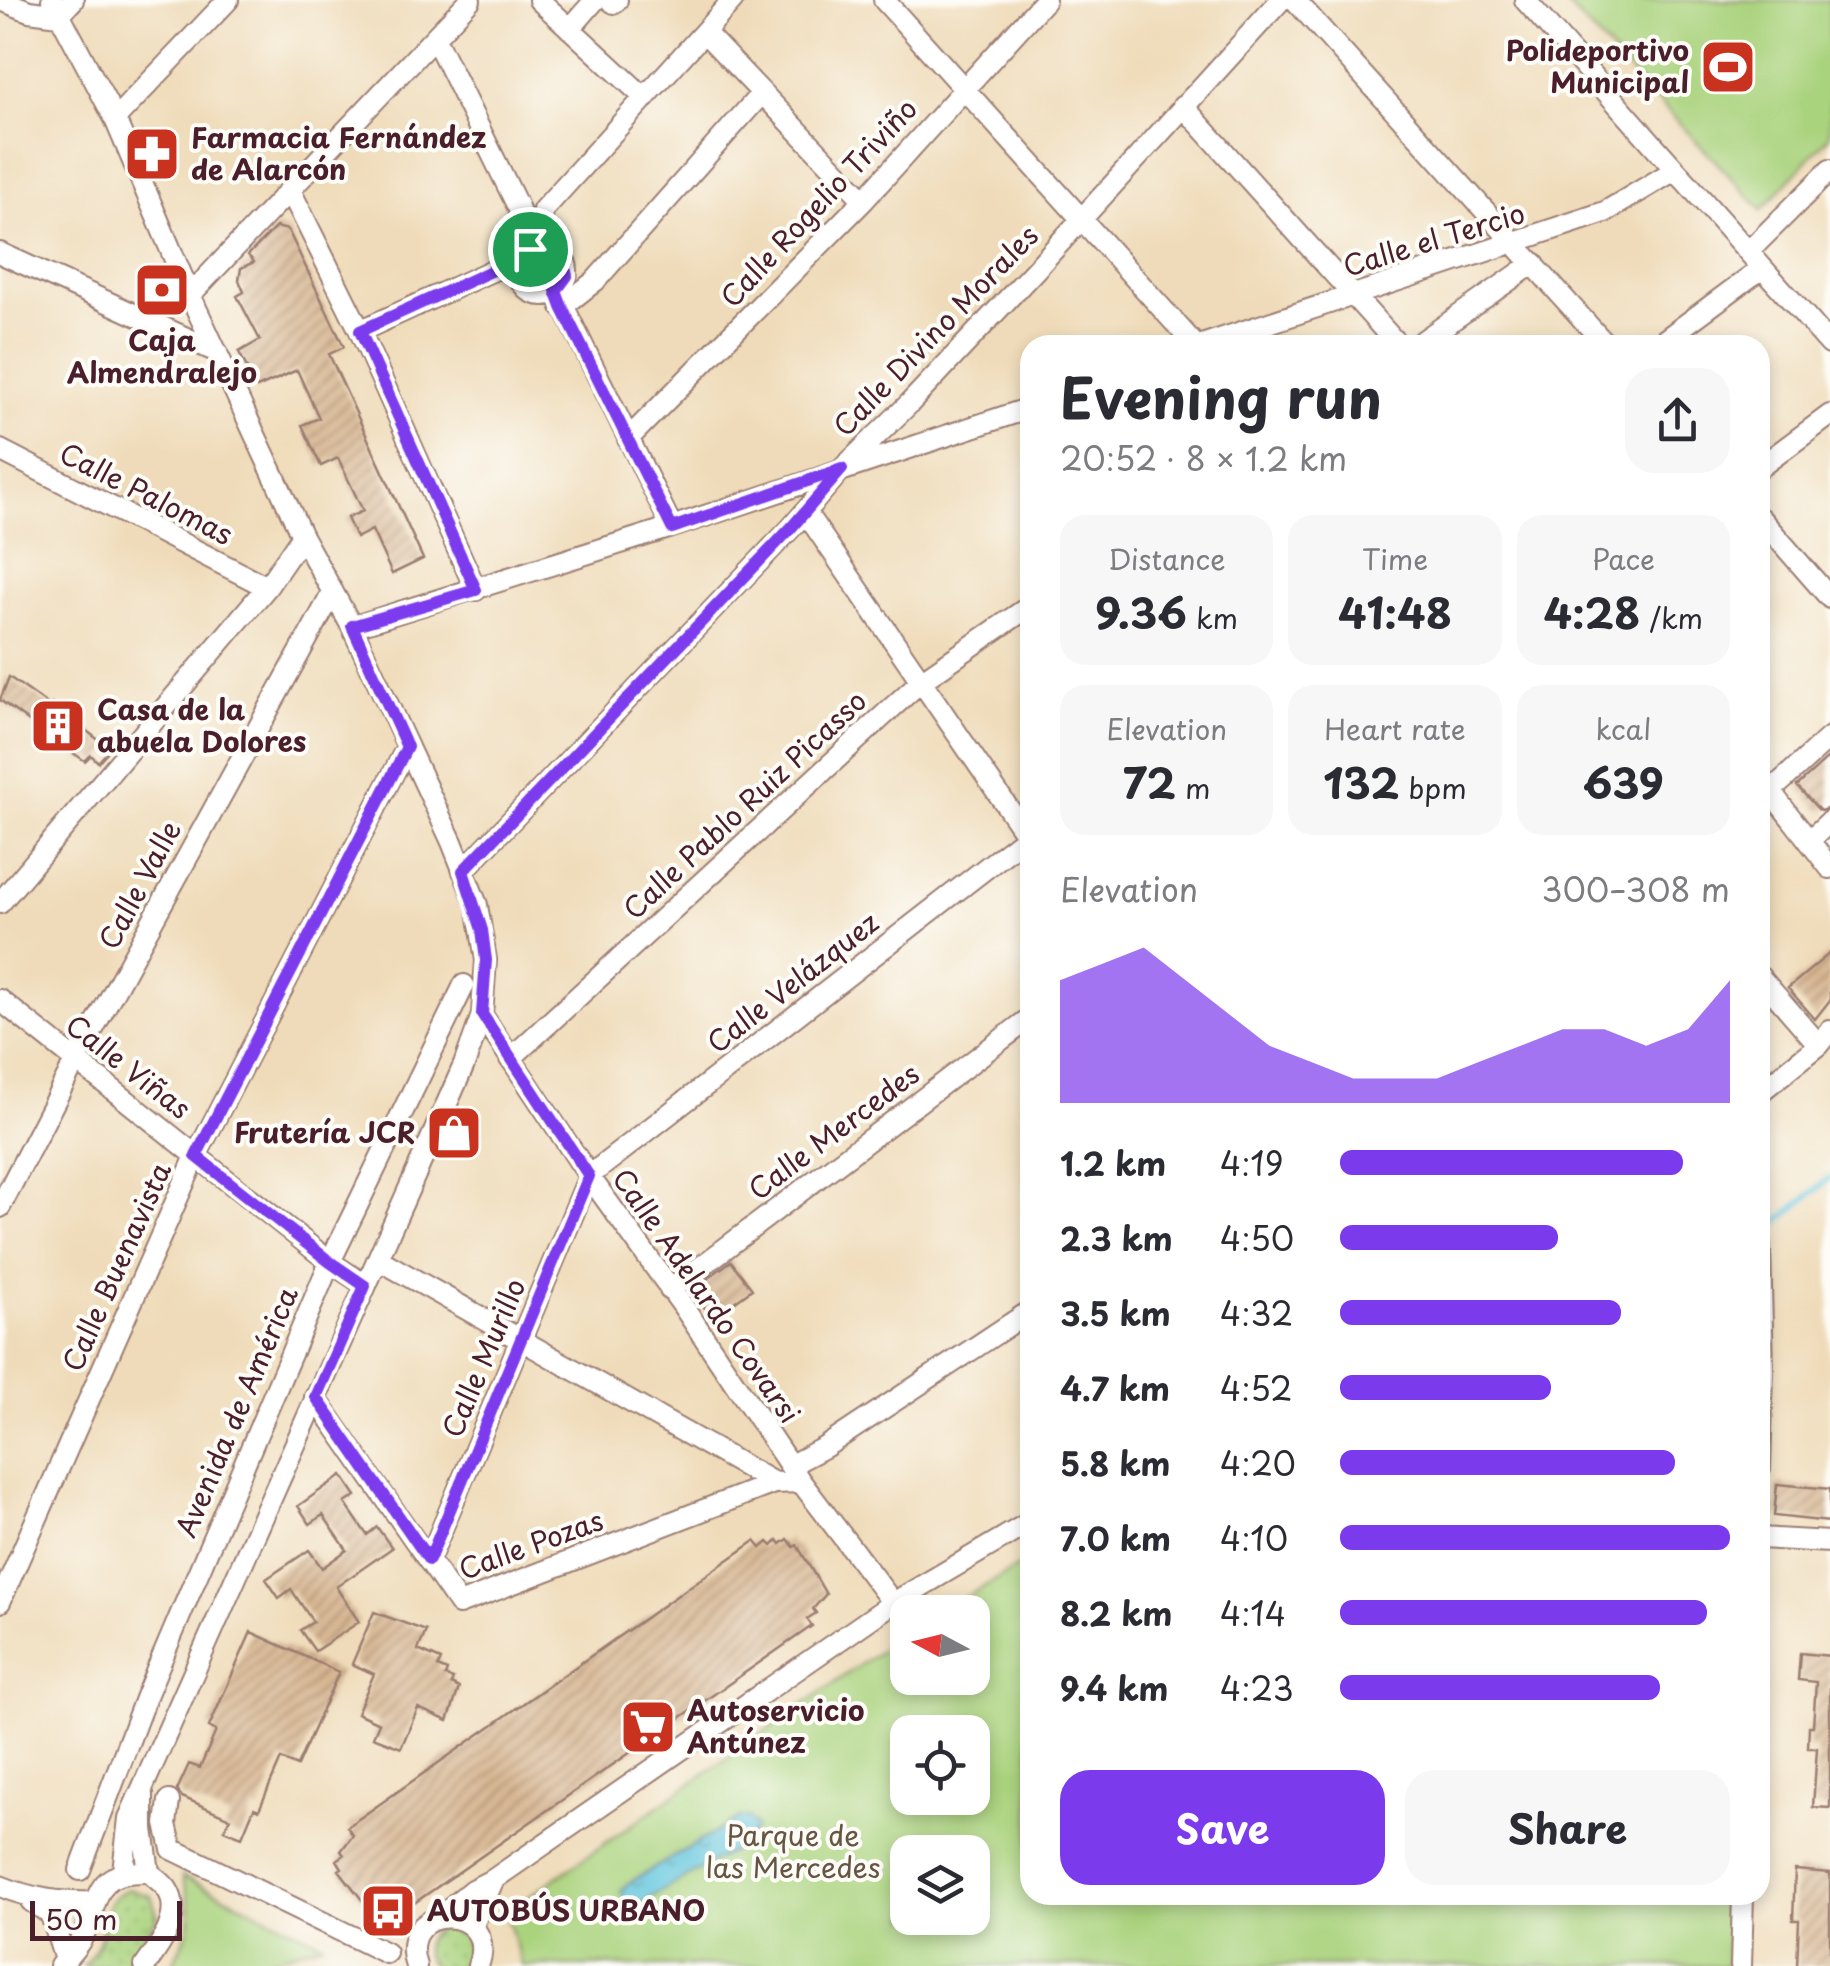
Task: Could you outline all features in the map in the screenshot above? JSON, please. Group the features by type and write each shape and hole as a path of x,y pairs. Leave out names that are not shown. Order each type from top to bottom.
{"street":[{"path":"1,0 29,11 61,5 115,119 190,295 302,536 352,626 463,871 482,930 486,960 482,1014 464,1065 129,1818 123,1871"},
{"path":"115,119 228,0"},
{"path":"190,295 470,0"},
{"path":"539,0 645,98"},
{"path":"570,29 595,0"},
{"path":"734,0 543,210 521,283 528,290 547,295 594,281 762,93"},
{"path":"884,0 1189,335"},
{"name":"Calle Rogelio Triviño","path":"628,439 864,200 1045,0"},
{"name":"Calle Divino Morales","path":"463,871 806,512 842,469 909,404 1281,0"},
{"path":"1295,0 1597,335"},
{"path":"1526,0 1830,344"},
{"path":"705,33 864,200"},
{"path":"434,38 518,207 529,253"},
{"path":"1184,106 1389,335"},
{"name":"Calle el Tercio","path":"1228,335 1605,212 1674,170"},
{"path":"1670,335 1756,260 1830,170"},
{"path":"291,192 360,331 476,590"},
{"path":"360,331 529,253 557,250 567,266 562,291 672,528"},
{"path":"0,253 217,352"},
{"path":"1431,335 1534,263"},
{"path":"562,291 594,281"},
{"path":"352,626 672,528 1020,411"},
{"path":"1770,460 1830,415"},
{"name":"Calle Palomas","path":"0,450 267,587"},
{"path":"806,512 1020,824"},
{"path":"1770,529 1830,598"},
{"path":"0,902 267,587 302,536"},
{"name":"Calle Valle","path":"0,1207 332,592"},
{"name":"Calle Pablo Ruiz Picasso","path":"510,1059 921,681 1020,617"},
{"path":"1770,785 1830,737"},
{"name":"Calle Buenavista","path":"0,1602 196,1156 407,747"},
{"path":"1770,797 1830,868"},
{"path":"1809,841 1830,821"},
{"name":"Calle Velázquez","path":"589,1176 1020,844"},
{"name":"Avenida de América","path":"80,1870 146,1696 330,1262 464,985"},
{"path":"1770,987 1824,1038 1770,1084"},
{"name":"Calle Viñas","path":"0,1000 365,1286"},
{"name":"Calle Adelardo Covarsi","path":"482,1014 796,1474 890,1600"},
{"name":"Calle Mercedes","path":"670,1290 1020,1026"},
{"name":"Calle Murillo","path":"429,1560 589,1176"},
{"path":"378,1259 774,1483"},
{"path":"796,1474 825,1447 1020,1319"},
{"name":"Calle Pozas","path":"316,1397 459,1604 796,1474"},
{"path":"742,1467 755,1467 764,1460 774,1440"},
{"path":"906,1595 1020,1528"},
{"path":"1770,1539 1830,1542"},
{"path":"366,1966 414,1942 428,1922 472,1890 494,1879 890,1604"},
{"path":"143,1788 149,1872 169,1891 172,1906 170,1926 145,1966"},
{"path":"169,1801 166,1824 172,1850 386,1954"},
{"path":"63,1963 83,1938 100,1888 123,1871 149,1872"},
{"path":"472,1926 494,1879"},
{"path":"0,1886 58,1903 94,1902"},
{"path":"26,1896 51,1915 63,1963"},
{"path":"1740,1966 1743,1905"},
{"path":"439,1917 462,1920 472,1926 480,1940 482,1955 478,1966"},
{"path":"414,1942 416,1966"}],"green space":[{"name":"Polideportivo Municipal","path":"1562,0 1830,0 1830,135 1762,210"},
{"name":"Parque de las Mercedes","path":"1020,1566 1020,1905 1729,1905 1726,1966 522,1966 506,1913 890,1644 890,1695 990,1695 990,1595 969,1595"},
{"path":"182,1876 323,1943 248,1966 171,1966 189,1922 189,1902"},
{"path":"128,1889 151,1896 158,1917 124,1966 83,1966 99,1941 110,1903"},
{"path":"438,1930 454,1930 465,1941 465,1957 456,1967 436,1967 427,1957 427,1941"}],"water":[{"path":"748,1817 756,1828 739,1847 634,1907 627,1904 621,1892 627,1884 740,1818"}],"building":[{"path":"276,227 288,230 344,347 329,354 423,559 392,574 372,530 356,538 347,518 363,511 338,458 321,466 302,425 319,418 297,370 257,388 239,352 260,340 237,296 244,292 239,280 241,268 254,262 248,255"},
{"name":"Casa de la abuela Dolores","path":"9,677 110,749 98,762 91,755 85,761 52,739 0,700"},
{"path":"1830,756 1830,808 1820,811 1797,786"},
{"path":"1830,953 1830,1000 1815,1019 1788,988"},
{"path":"731,1261 752,1289 712,1318 692,1290"},
{"path":"342,1475 356,1496 345,1503 367,1535 377,1527 392,1548 336,1587 359,1622 315,1651 300,1630 313,1622 291,1589 279,1598 266,1579 309,1550 322,1568 347,1550 323,1515 310,1524 298,1506"},
{"path":"1777,1484 1830,1489 1830,1522 1774,1516"},
{"path":"788,1539 794,1547 797,1545 826,1594 813,1609 816,1613 807,1619 812,1626 407,1908 402,1902 384,1910 380,1905 374,1910 366,1905 339,1870 342,1868 337,1860 344,1855 341,1851 353,1835 347,1827 755,1541 761,1548 768,1542 772,1546 778,1540 781,1544"},
{"path":"374,1612 426,1631 418,1650 441,1660 438,1667 447,1671 445,1676 459,1688 448,1721 418,1708 401,1748 373,1737 379,1723 357,1713 374,1674 352,1664"},
{"path":"251,1632 339,1672 297,1766 281,1759 259,1810 254,1808 242,1837 224,1830 230,1818 182,1797 177,1790 189,1764 200,1768 216,1731 209,1727"},
{"path":"1800,1653 1830,1656 1830,1808 1813,1807 1817,1748 1808,1748 1816,1682 1798,1680"},
{"path":"1795,1870 1830,1873 1830,1966 1797,1966 1799,1920 1793,1920"}],"waterway":[{"path":"1770,1228 1830,1178"}],"place":[{"name":"Polideportivo Municipal","path":"1728,67"},
{"name":"Farmacia Fernández de Alarcón","path":"152,154"},
{"name":"Caja Almendralejo","path":"162,290"},
{"name":"Casa de la abuela Dolores","path":"58,726"},
{"name":"Frutería JCR","path":"454,1133"},
{"name":"Autoservicio Antúnez","path":"648,1727"},
{"name":"AUTOBÚS URBANO","path":"388,1911"}],"route":[{"path":"549,246 563,258 567,276 556,291 562,307 672,528 842,469 791,528 463,871 477,905 486,960 482,1014 589,1176 429,1560 316,1397 365,1286 196,1156 407,747 352,626 476,590 360,331 502,266 519,264 530,249 549,246"}]}
